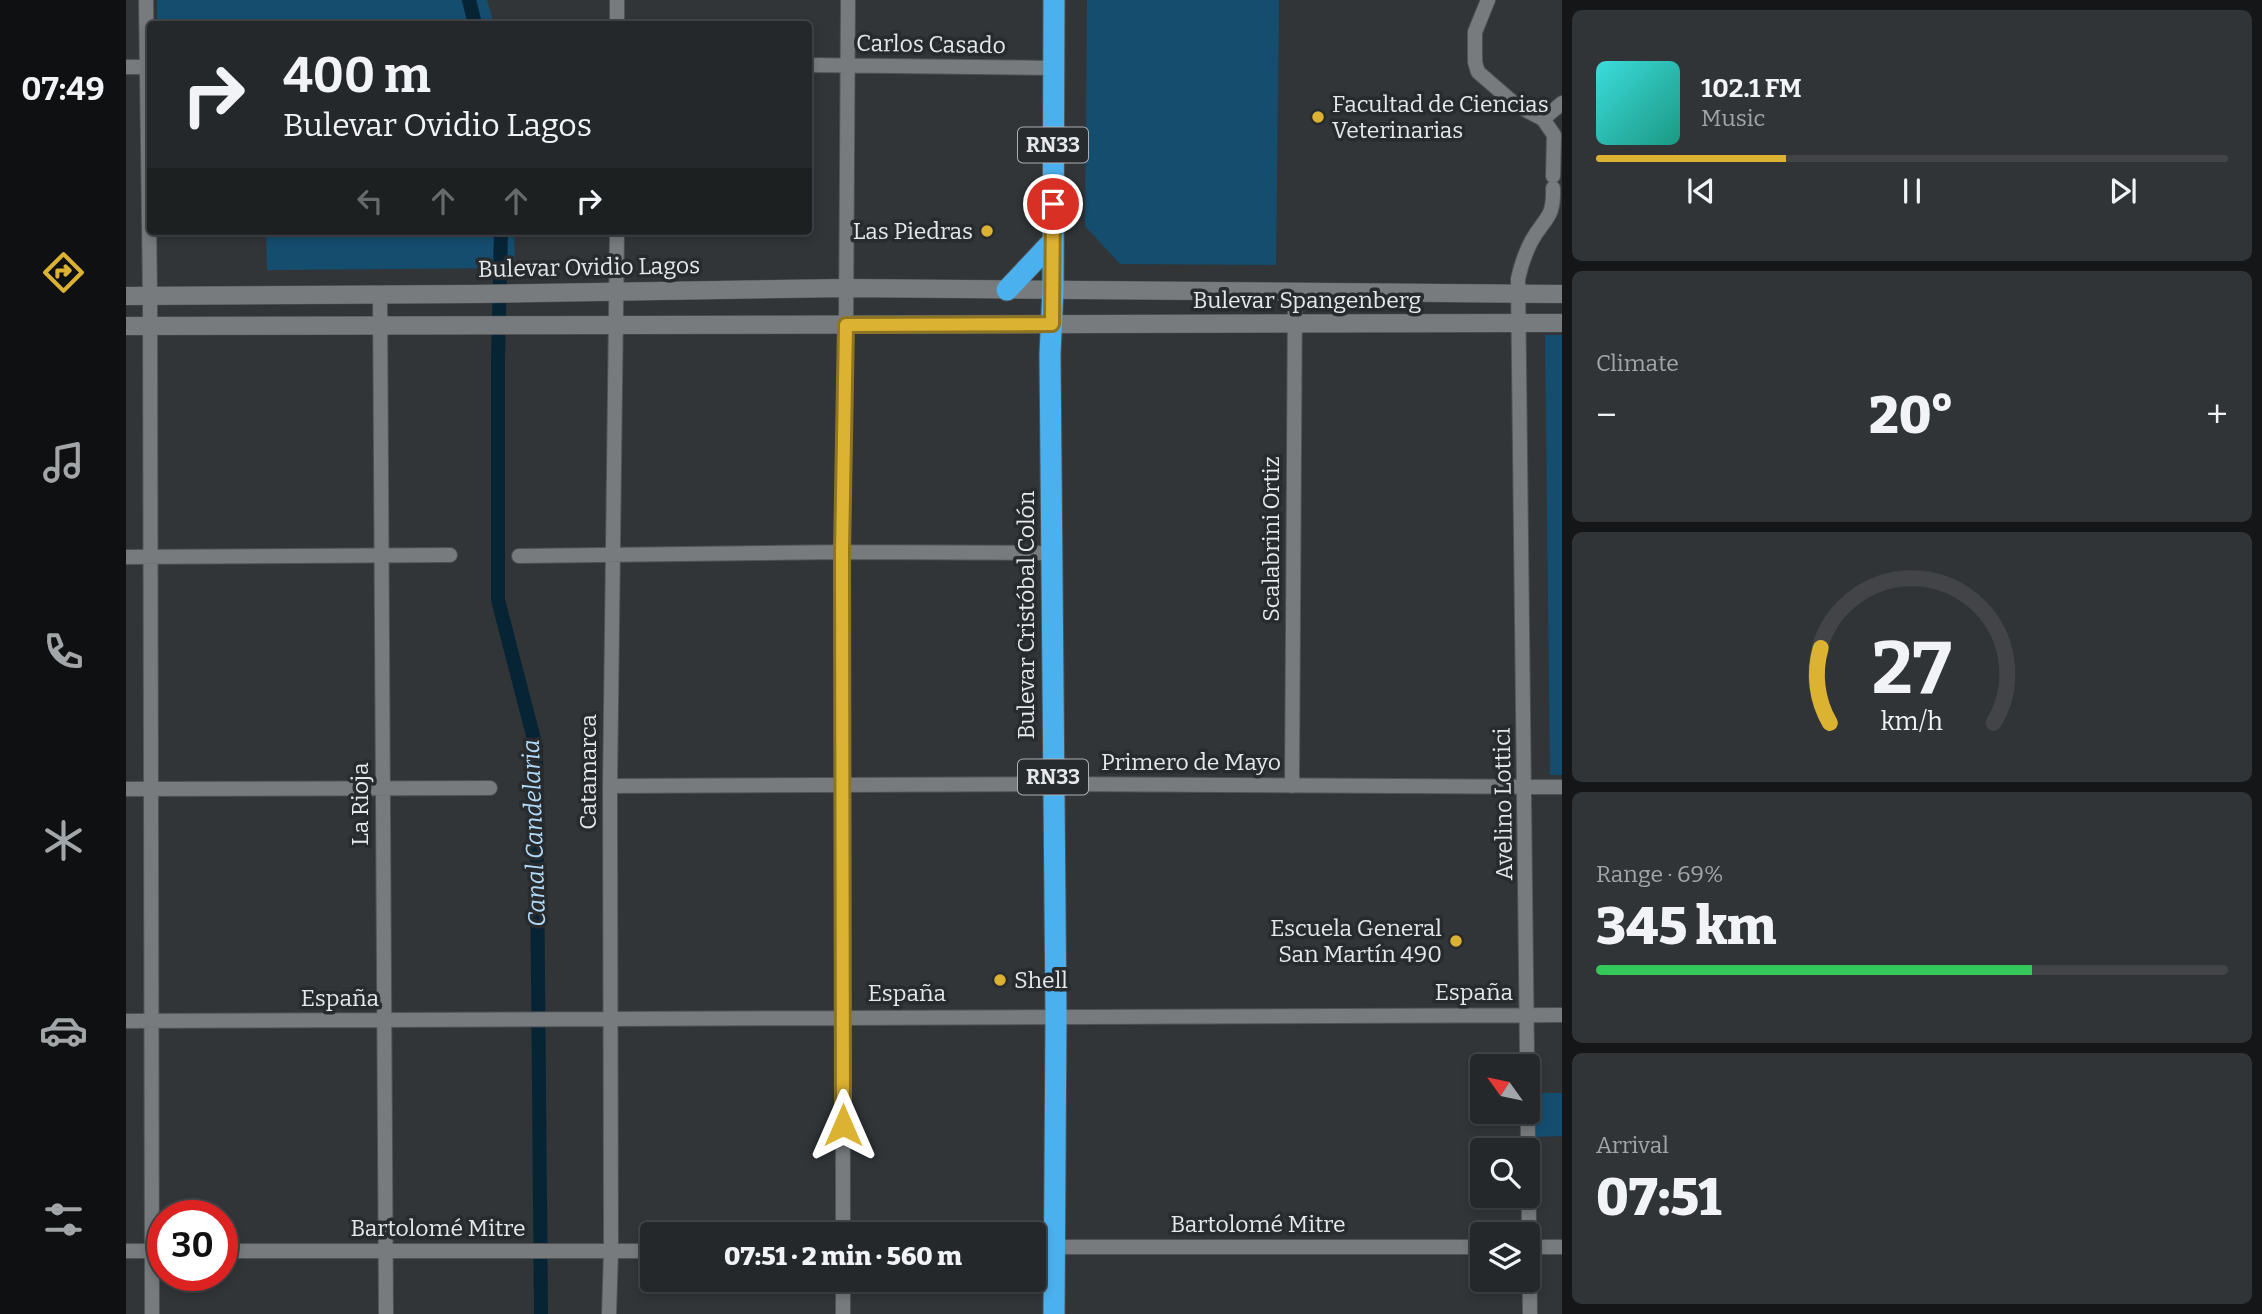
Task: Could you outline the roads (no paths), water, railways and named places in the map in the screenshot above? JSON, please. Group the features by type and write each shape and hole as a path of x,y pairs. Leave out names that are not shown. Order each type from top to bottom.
{"highway":[{"name":"Bulevar Cristóbal Colón","path":"1045,1222 1056,1016 1050,354 1053,290 1054,0"},
{"path":"1007,290 1053,241"},
{"name":"Bulevar Cristóbal Colón","path":"1046,1260 1054,1314"}],"main road":[{"name":"Bulevar Ovidio Lagos","path":"126,296 846,288 1053,290"},
{"name":"Bulevar Spangenberg","path":"1053,290 1562,294"},
{"name":"Bulevar Spangenberg","path":"1052,324 1562,323"},
{"path":"126,326 1052,324"}],"street":[{"path":"146,0 147,34"},
{"path":"617,0 617,21"},
{"path":"843,1222 842,552 848,0"},
{"path":"1488,0 1475,32 1475,62 1478,72 1516,106 1543,119 1554,135 1556,188"},
{"name":"Carlos Casado","path":"812,65 1053,68"},
{"path":"126,67 147,67"},
{"path":"1543,119 1562,103"},
{"path":"1556,215 1553,204 1562,162"},
{"name":"Avelino Lottici","path":"1529,1222 1526,786 1518,279 1523,258 1533,238 1556,215"},
{"path":"149,235 151,1021 156,1200"},
{"name":"Catamarca","path":"609,1314 610,786 617,235"},
{"name":"Scalabrini Ortiz","path":"1292,786 1295,293"},
{"name":"La Rioja","path":"380,294 386,1314"},
{"path":"519,556 842,552 1052,553"},
{"path":"126,557 450,555"},
{"name":"Primero de Mayo","path":"610,786 1053,784 1562,787"},
{"path":"126,789 489,788"},
{"name":"España","path":"126,1021 1562,1014"},
{"name":"Bartolomé Mitre","path":"1046,1247 1470,1247"},
{"path":"1540,1247 1562,1247"},
{"path":"126,1251 147,1251"},
{"name":"Bartolomé Mitre","path":"238,1251 640,1251"},
{"path":"152,1314 154,1291"},
{"path":"843,1292 844,1314"},
{"name":"Avelino Lottici","path":"1530,1292 1530,1314"}],"waterway":[{"name":"Canal Candelaria","path":"469,0 474,21"},
{"name":"Canal Candelaria","path":"501,235 498,600 536,747 541,1314"}],"place":[{"name":"Facultad de Ciencias Veterinarias","path":"1318,117"},
{"name":"Las Piedras","path":"987,231"},
{"name":"Escuela General San Martín 490","path":"1456,941"},
{"name":"Shell","path":"1000,980"}]}
